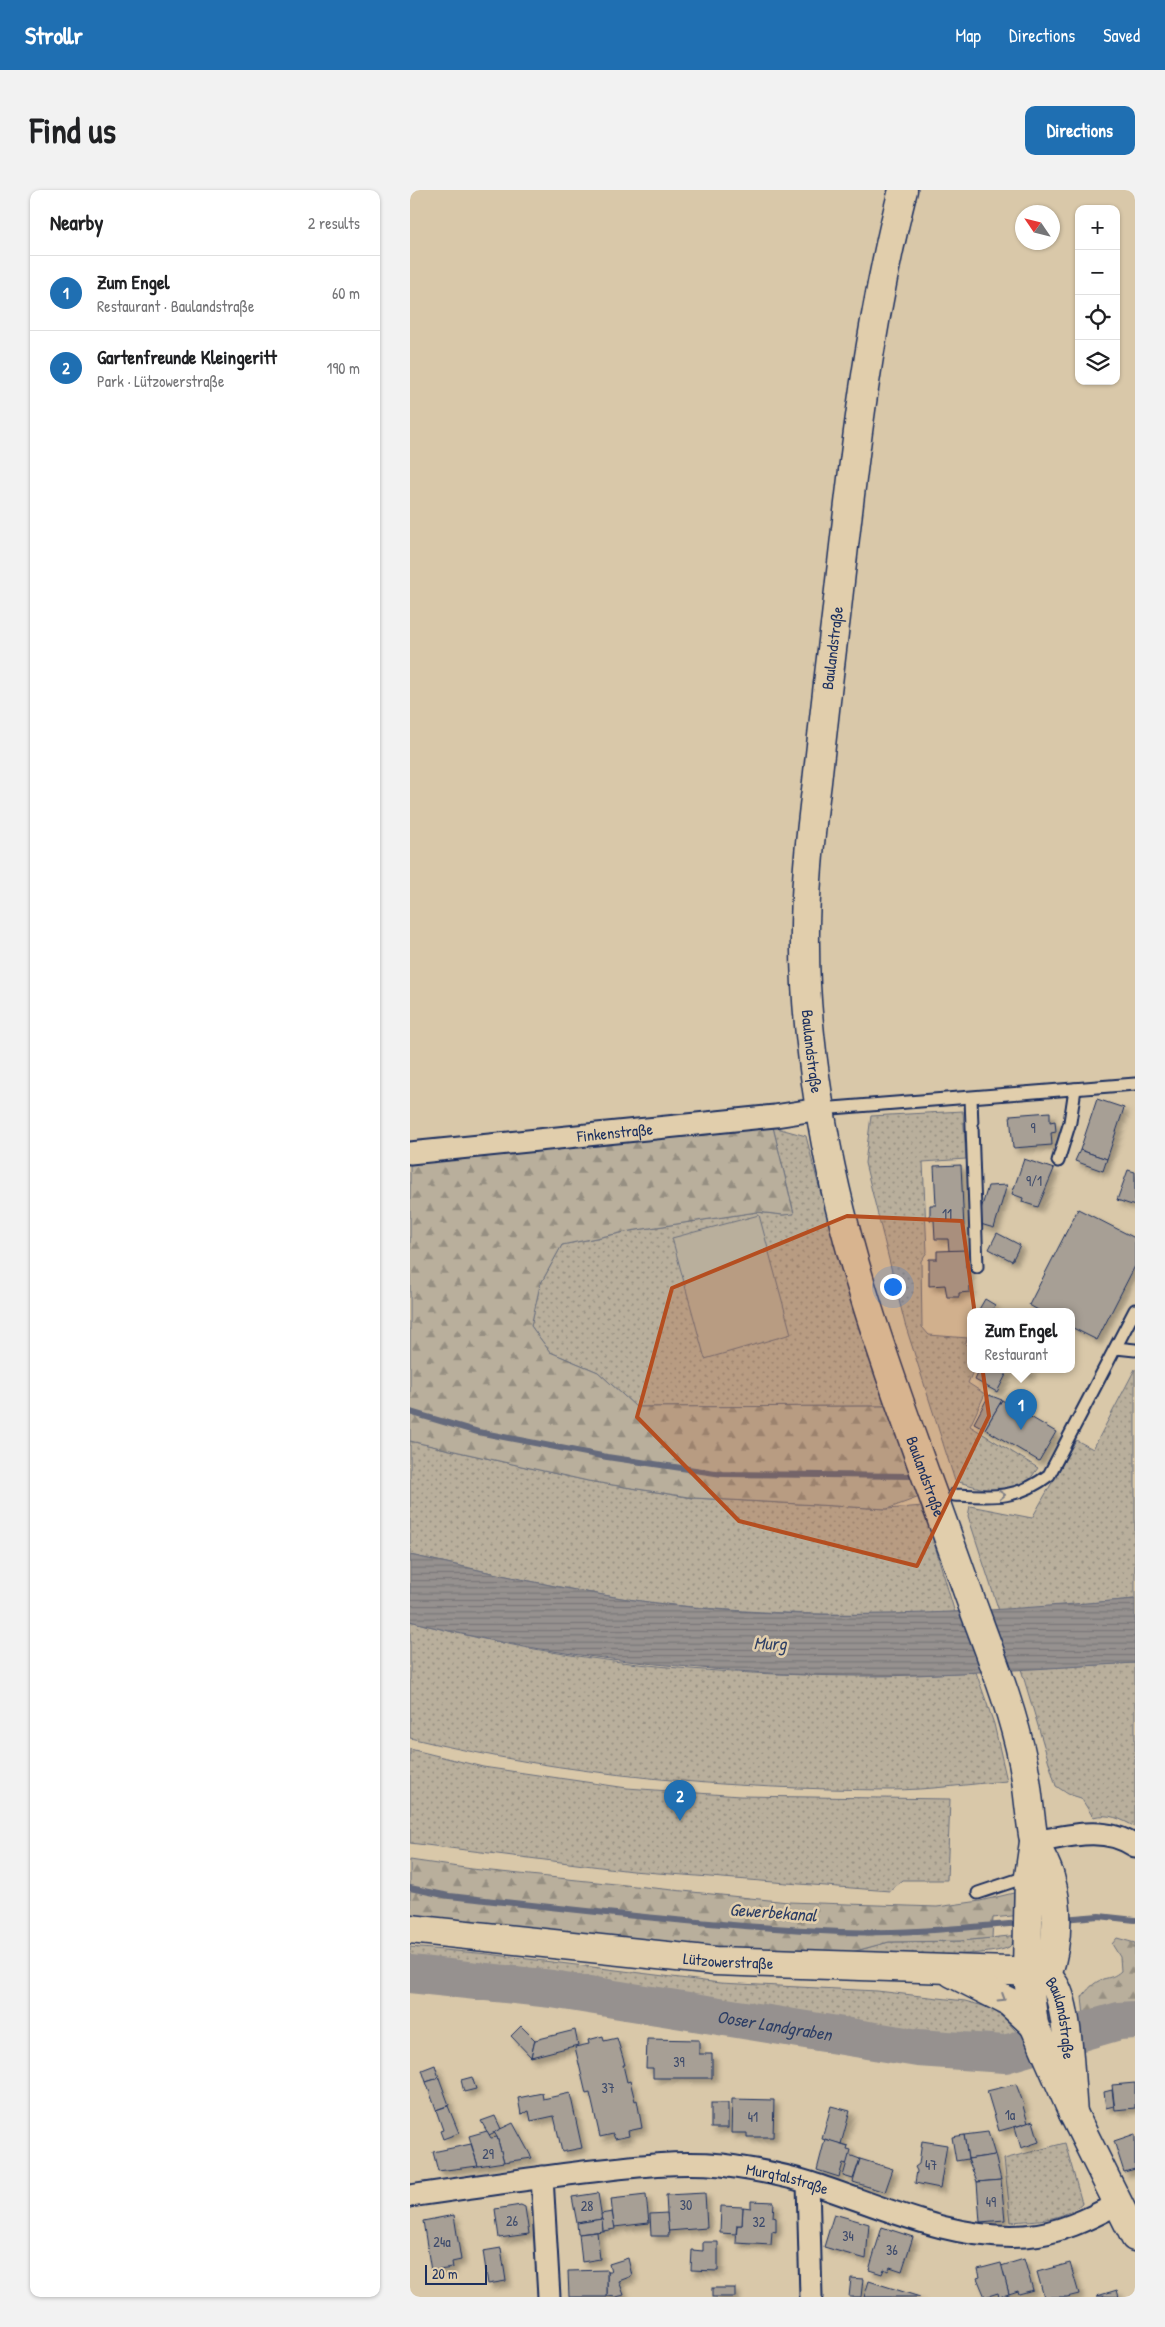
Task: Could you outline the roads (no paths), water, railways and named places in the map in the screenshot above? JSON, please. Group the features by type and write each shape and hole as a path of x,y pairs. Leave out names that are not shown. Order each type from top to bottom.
{"street":[{"name":"Baulandstraße","path":"902,190 890,238 868,360 852,475 810,843 805,946 813,1060 820,1109 837,1194 856,1266 902,1412 947,1505 1023,1762 1034,1842 1036,1883 1028,1931 1048,2040 1073,2113 1118,2204"},
{"name":"Finkenstraße","path":"410,1153 775,1116 820,1109"},
{"path":"1034,1842 1087,1833 1106,1834 1126,1840 1135,1846"},
{"name":"Baulandstraße","path":"1036,1883 1055,1901 1058,1932 1054,1954 1037,1973"},
{"name":"Lützowerstraße","path":"410,1929 715,1961 1037,1973"},
{"path":"942,1968 1009,2002 1048,2040"},
{"name":"Baulandstraße","path":"1037,1973 1055,1984 1064,2020 1048,2040"},
{"name":"Murgtalstraße","path":"410,2196 542,2177 656,2164 720,2165 767,2172 808,2183 931,2224 973,2234 1026,2236 1078,2224 1118,2204"},
{"path":"542,2177 549,2297"},
{"path":"808,2183 811,2297"},
{"path":"1118,2204 1135,2237"}],"lane":[{"name":"Baulandstraße","path":"820,1109 1135,1084"},
{"path":"1058,1161 1070,1122 1075,1089"},
{"path":"971,1098 977,1267"},
{"path":"947,1505 1026,1491 1049,1475 1135,1310"},
{"path":"1116,1348 1135,1350"},
{"path":"978,1893 1036,1883"}],"water":[{"name":"Murg","path":"410,1555 618,1598 709,1609 770,1613 892,1614 952,1612 1135,1599 1135,1663 916,1675 831,1676 689,1667 549,1650 479,1638 410,1621"}],"waterway":[{"path":"410,1412 478,1432 607,1457 722,1474 911,1476"},
{"name":"Gewerbekanal","path":"410,1888 449,1896 547,1907 694,1922 841,1932 932,1930 1022,1923"},
{"name":"Gewerbekanal","path":"1062,1919 1099,1916 1135,1920"},
{"name":"Ooser Landgraben","path":"410,1974 552,1989 918,2048 1005,2054 1119,2021 1135,2020"}],"place":[{"name":"Zum Engel","path":"1021,1430"},
{"name":"Gartenfreunde Kleingeritt","path":"680,1821"}]}
